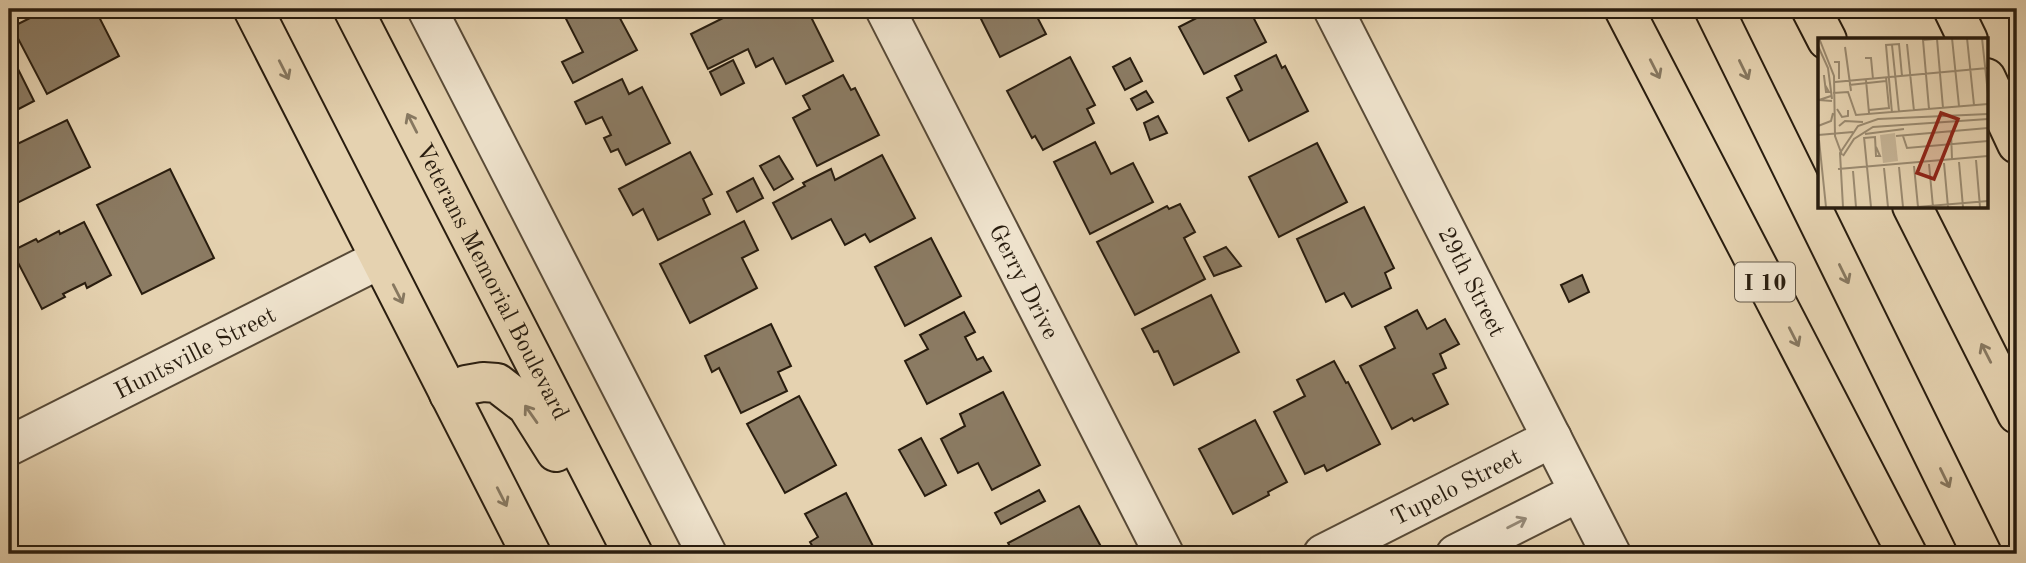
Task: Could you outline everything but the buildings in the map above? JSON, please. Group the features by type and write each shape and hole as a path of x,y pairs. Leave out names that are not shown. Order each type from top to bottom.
{"main road":[{"path":"253,9 531,554"},
{"name":"Veterans Memorial Boulevard","path":"354,9 633,554"},
{"name":"I 10","path":"1624,9 1906,554"},
{"path":"1714,9 1982,554"},
{"path":"1811,9 1826,38"},
{"path":"1953,9 1967,38"},
{"path":"1988,82 2017,144"},
{"path":"1913,208 2017,414"},
{"path":"449,394 466,385 497,383 527,406 620,554"}],"street":[{"path":"427,9 707,554"},
{"name":"Gerry Drive","path":"885,9 1164,554"},
{"name":"29th Street","path":"1333,9 1611,554"},
{"name":"Huntsville Street","path":"9,446 380,259"},
{"name":"Tupelo Street","path":"1323,554 1552,438"},
{"path":"1456,554 1579,492"}]}
